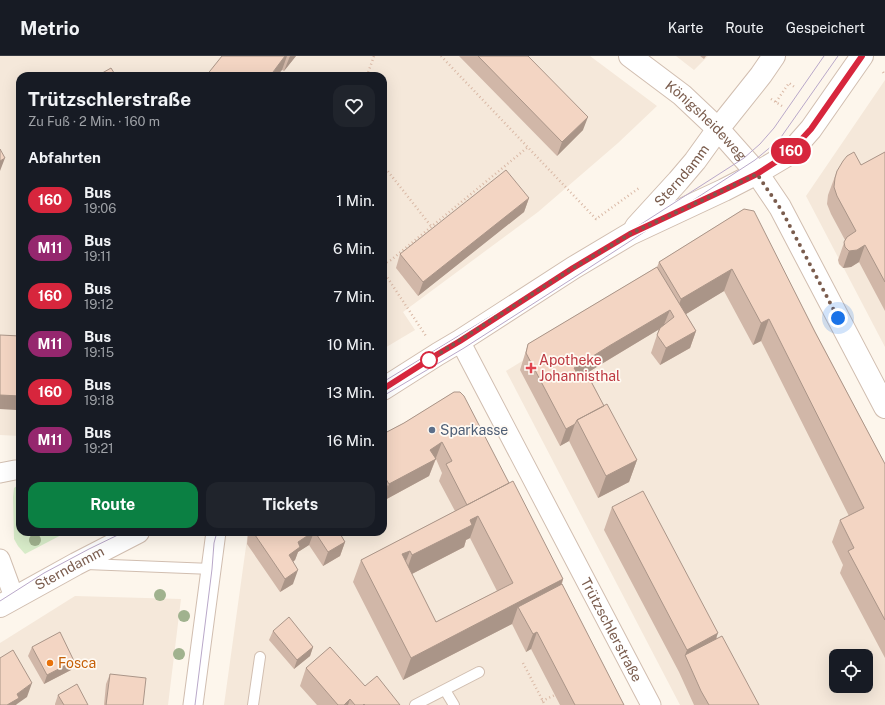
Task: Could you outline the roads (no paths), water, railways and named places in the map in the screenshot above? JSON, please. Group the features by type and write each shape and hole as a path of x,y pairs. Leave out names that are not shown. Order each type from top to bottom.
{"street":[{"name":"Königsheideweg","path":"630,56 682,95 718,129 757,174 782,211 885,407"},
{"name":"Sterndamm","path":"630,234 695,161 774,56"},
{"name":"Sterndamm","path":"387,386 460,341 573,268 630,234 757,174 788,154 811,129 862,56"},
{"name":"Trützschlerstraße","path":"460,341 651,705"},
{"path":"0,473 16,470"},
{"name":"Sterndamm","path":"7,602 130,536"},
{"path":"193,705 216,536"},
{"path":"0,559 7,602"}],"lane":[{"path":"76,564 212,569"},
{"path":"253,705 260,657"},
{"path":"415,705 479,672"},
{"path":"445,690 454,705"}],"tram line":[{"path":"387,380 635,228 744,158 760,144 774,128 824,56"},
{"path":"387,394 464,348 755,160 779,140 838,56"},
{"path":"0,601 44,573 116,536"},
{"path":"195,705 216,536"}],"place":[{"name":"Apotheke Johannisthal","path":"531,368"},
{"name":"Sparkasse","path":"432,430"},
{"name":"Fosca","path":"50,663"}]}
